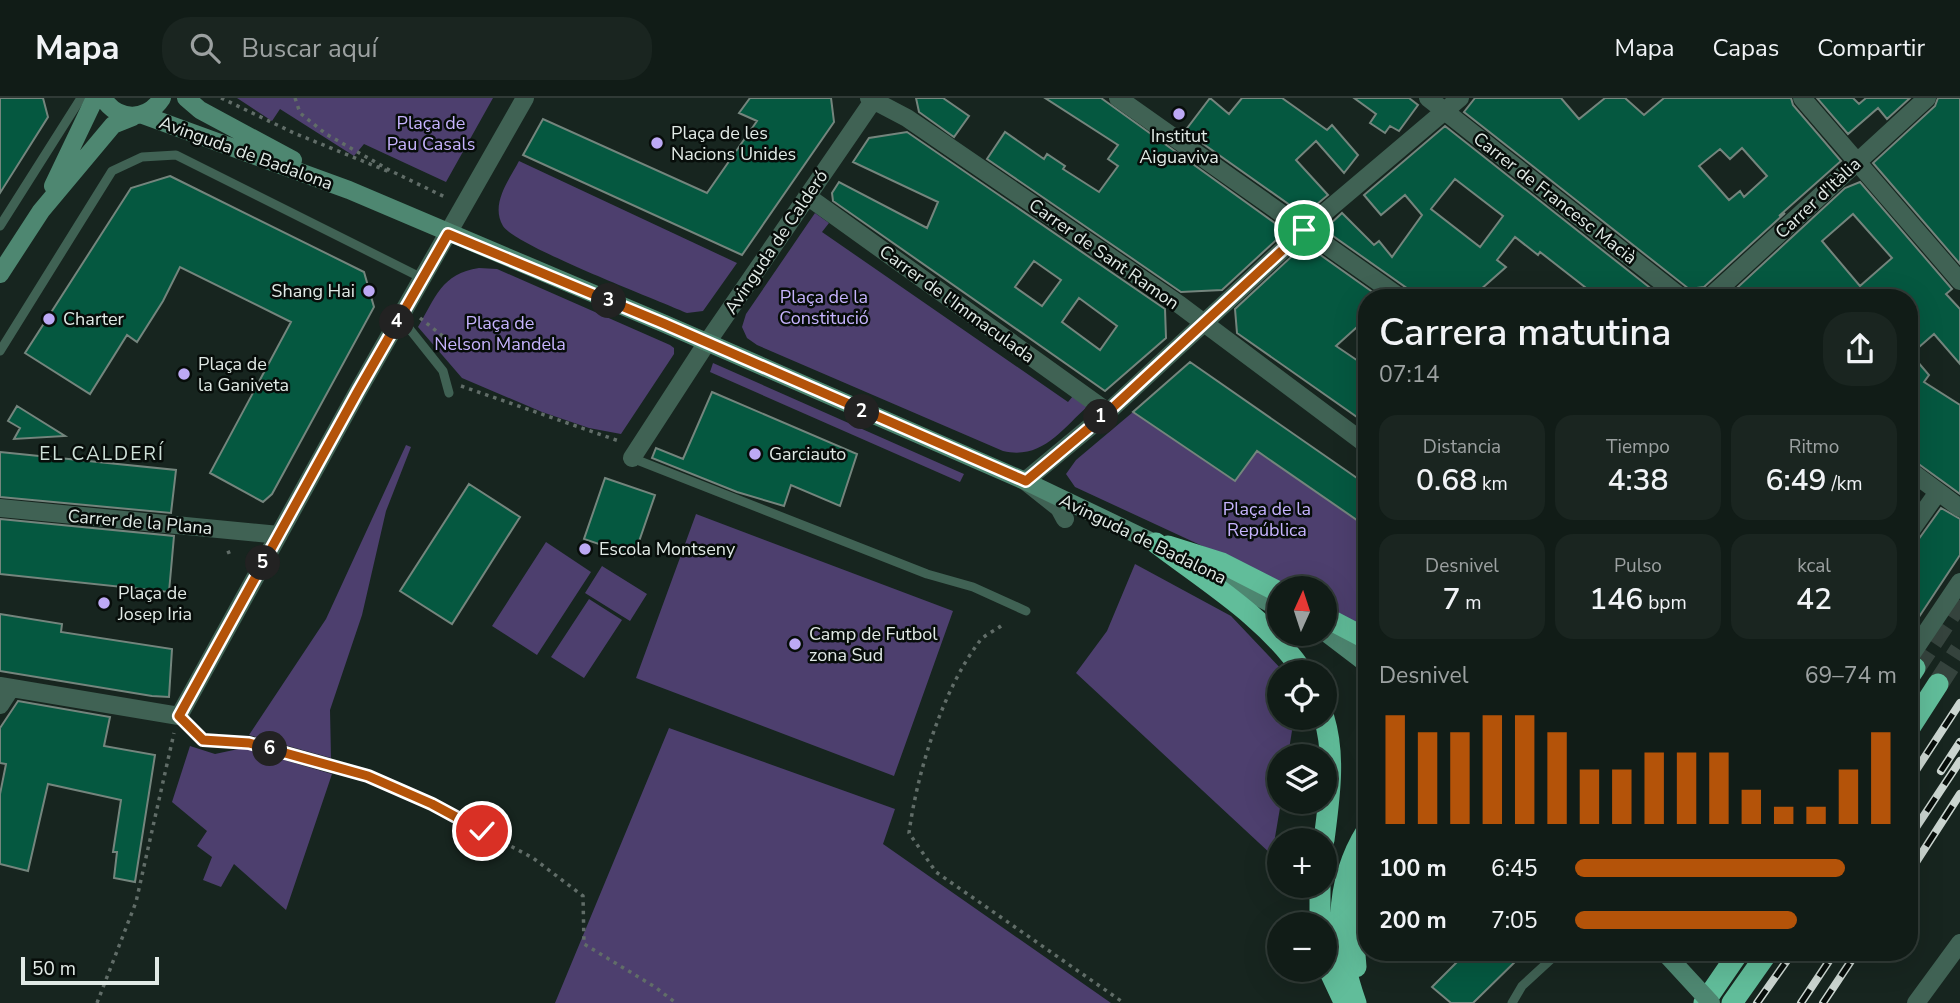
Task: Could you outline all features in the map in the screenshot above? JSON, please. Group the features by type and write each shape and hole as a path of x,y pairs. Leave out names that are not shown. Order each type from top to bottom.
{"highway":[{"path":"1156,543 1222,562 1267,586"},
{"path":"1156,543 1264,626 1295,660"},
{"path":"1337,623 1358,634"},
{"path":"1918,715 1938,684"},
{"path":"1325,828 1330,776 1326,730"},
{"path":"1356,1003 1341,950 1340,917 1342,893 1358,850"},
{"path":"1358,912 1354,949 1366,1003"},
{"path":"1704,1003 1734,961"},
{"path":"1732,1003 1763,961"},
{"path":"1335,982 1345,1003"}],"street":[{"path":"41,211 95,98"},
{"name":"Avinguda de Badalona","path":"103,98 114,111 138,116 349,190"},
{"path":"0,274 41,211 113,125 156,107 162,98"},
{"name":"Avinguda de Badalona","path":"186,98 200,110 349,190 1026,481 1156,543 1267,602"},
{"path":"0,705 5,687 177,722 400,317 525,98"},
{"path":"1118,98 1388,289"},
{"name":"Carrer de Francesc Macià","path":"1428,98 1671,289"},
{"path":"1065,519 1059,508 1026,481 1108,412 1304,230 1461,98"},
{"path":"1802,98 1960,281"},
{"name":"Carrer d'Itàlia","path":"1719,289 1927,98"},
{"name":"Avinguda de Calderó","path":"632,458 872,99"},
{"name":"Carrer de Sant Ramon","path":"872,99 907,118 1180,305 1358,438"},
{"name":"Carrer de l'Immaculada","path":"807,196 1108,412"},
{"path":"1918,477 1960,508"},
{"path":"1918,520 1938,492"},
{"name":"Carrer de la Plana","path":"0,508 279,535"},
{"path":"1918,649 1960,582"},
{"path":"1337,641 1358,657"},
{"path":"1916,1003 1960,943"},
{"path":"1672,961 1711,1003"}],"lane":[{"path":"0,226 81,98"},
{"path":"0,351 112,171 142,158 176,155 422,278"},
{"path":"400,317 443,371 449,393"},
{"path":"632,458 927,574 973,587 1026,611"},
{"path":"177,722 203,740 249,743"},
{"path":"1512,1003 1522,986 1549,961"}],"path":[{"path":"221,98 294,133 429,189"},
{"path":"295,98 300,113 326,134 391,171 449,198"},
{"path":"420,318 454,345"},
{"path":"445,381 619,441"},
{"path":"227,553 234,550"},
{"path":"1001,626 981,640 946,699 913,801 909,833 936,872 1124,1003"},
{"path":"97,1003 136,902 177,722"},
{"path":"249,743 368,776 432,804 533,858 583,896 584,944 655,987 676,1003"}],"green space":[{"name":"Plaça de Pau Casals","path":"237,98 493,98 446,182 364,144 354,156 280,109 272,121"},
{"name":"Plaça de la Constitució","path":"519,161 737,263 703,311 687,313 532,246 513,235 503,226 500,218 502,192"},
{"name":"Plaça de la Constitució","path":"815,213 829,223 822,232 1068,402 1073,396 1088,406 1060,433 1040,447 1017,453 1003,451 757,345 747,338 742,327 746,314"},
{"name":"Plaça de Nelson Mandela","path":"479,268 497,269 674,348 674,354 621,434 589,428 542,412 462,378 418,327 435,297 448,281 466,271"},
{"path":"713,363 964,474 960,482 710,372"},
{"name":"Plaça de la República","path":"1133,412 1235,481 1257,451 1358,521 1358,624 1337,613 1337,576 1267,576 1075,487 1066,474 1076,460"},
{"path":"406,445 411,447 386,511 362,615 330,710 331,758 249,735 326,619"},
{"name":"Camp de Futbol zona Sud","path":"696,514 953,611 894,776 636,678"},
{"path":"546,542 591,572 537,655 492,626"},
{"path":"1135,564 1231,616 1273,660 1267,660 1267,730 1292,730 1290,744 1267,744 1267,814 1279,814 1277,828 1267,828 1267,850 1076,673 1107,631"},
{"path":"602,566 647,594 630,621 585,593"},
{"path":"589,599 622,620 584,678 551,657"},
{"path":"669,728 895,809 883,844 1111,1003 555,1003"},
{"path":"190,746 215,754 243,748 332,774 286,910 234,864 221,887 203,880 212,857 197,846 207,831 172,802"}],"building":[{"path":"0,98 43,98 48,117 0,193"},
{"path":"750,98 831,98 834,122 742,255 523,155 543,119 707,193 757,121 739,113"},
{"path":"916,98 943,98 969,116 954,137 919,112"},
{"path":"1045,98 1101,98 1286,231 1222,290 1181,292 987,159 1005,132 1044,159 1047,154 1065,166 1063,169 1099,192 1118,166 1108,159 1118,145"},
{"path":"1210,98 1229,114 1242,98 1282,98 1327,130 1332,125 1358,155 1344,173 1316,141 1296,160 1328,195 1304,215 1185,131"},
{"path":"1354,98 1409,98 1418,105 1399,131 1390,126 1385,133 1370,123 1376,114"},
{"path":"1475,98 1561,98 1579,119 1605,98 1625,98 1644,115 1664,98 1791,98 1793,105 1841,161 1704,287 1689,289 1464,112","holes":["1742,148 1767,176 1744,197 1740,191 1729,200 1699,166 1720,149 1730,159"]},
{"path":"1817,98 1853,98 1859,104 1866,98 1910,98 1887,119 1878,108 1848,134"},
{"path":"1938,98 1960,98 1960,264 1873,163 1935,106"},
{"path":"1445,126 1652,289 1587,289 1540,252 1538,255 1515,237 1497,260 1506,267 1481,289 1408,289 1326,231 1342,213 1374,245 1379,241 1392,257 1422,215 1405,195 1381,215 1364,195","holes":["1455,179 1503,216 1480,247 1431,209"]},
{"path":"907,132 1165,309 1166,338 1105,391 833,201 832,193 839,182 927,228 938,202 853,162 869,138","holes":["1034,261 1061,280 1042,306 1015,287","1079,298 1117,326 1100,350 1062,322"]},
{"path":"170,176 364,272 374,307 272,494 263,502 210,473 291,322 180,267 163,301 137,342 127,335 90,394 25,353 131,188"},
{"path":"1860,182 1952,289 1946,294 1960,309 1960,364 1934,334 1918,348 1918,289 1736,289 1845,188","holes":["1853,214 1892,258 1860,286 1822,241"]},
{"path":"1305,244 1368,289 1358,289 1358,326 1336,346 1358,361 1358,418 1237,333 1235,309"},
{"path":"1190,362 1358,479 1358,521 1257,451 1235,481 1133,412"},
{"path":"1918,362 1929,375 1924,382 1960,405 1960,494 1918,464"},
{"name":"Garciauto","path":"712,392 857,454 840,506 791,485 784,506 737,492 652,458 656,448 683,459"},
{"path":"17,406 65,436 14,439 20,428 8,421"},
{"path":"0,452 176,470 171,513 0,497"},
{"path":"605,478 655,495 634,556 584,539"},
{"path":"469,484 520,517 452,624 400,591"},
{"path":"1941,508 1960,519 1960,555 1918,618 1918,540"},
{"path":"0,519 174,536 169,592 0,574"},
{"path":"0,614 62,624 61,632 172,649 169,697 0,671"},
{"path":"18,701 110,717 104,746 155,755 135,882 114,878 117,852 113,852 121,800 48,784 28,871 0,864 0,794 6,764 0,763 0,728"},
{"path":"1458,961 1516,961 1473,1003 1451,1003 1432,987"}],"tunnel":[{"path":"1918,663 1960,600"},
{"path":"1938,684 1960,650"}],"railway":[{"path":"1918,767 1960,703"},
{"path":"1941,771 1960,742"},
{"path":"1918,824 1960,761"},
{"path":"1918,859 1960,794"},
{"path":"1757,1003 1787,961"},
{"path":"1801,1003 1829,961"},
{"path":"1823,1003 1851,961"}],"place":[{"name":"Institut Aiguaviva","path":"1179,114"},
{"name":"Plaça de les Nacions Unides","path":"657,143"},
{"name":"Shang Hai","path":"369,291"},
{"name":"Charter","path":"49,319"},
{"name":"Plaça de la Ganiveta","path":"184,374"},
{"name":"Garciauto","path":"755,454"},
{"name":"Escola Montseny","path":"585,549"},
{"name":"Plaça de Josep Iria","path":"104,603"},
{"name":"Camp de Futbol zona Sud","path":"795,644"}],"district":[{"name":"EL CALDERÍ","path":"102,453"}],"route":[{"path":"482,831 432,804 368,776 249,743 203,740 179,716 448,234 665,324 1026,481 1108,412 1304,230"}]}
